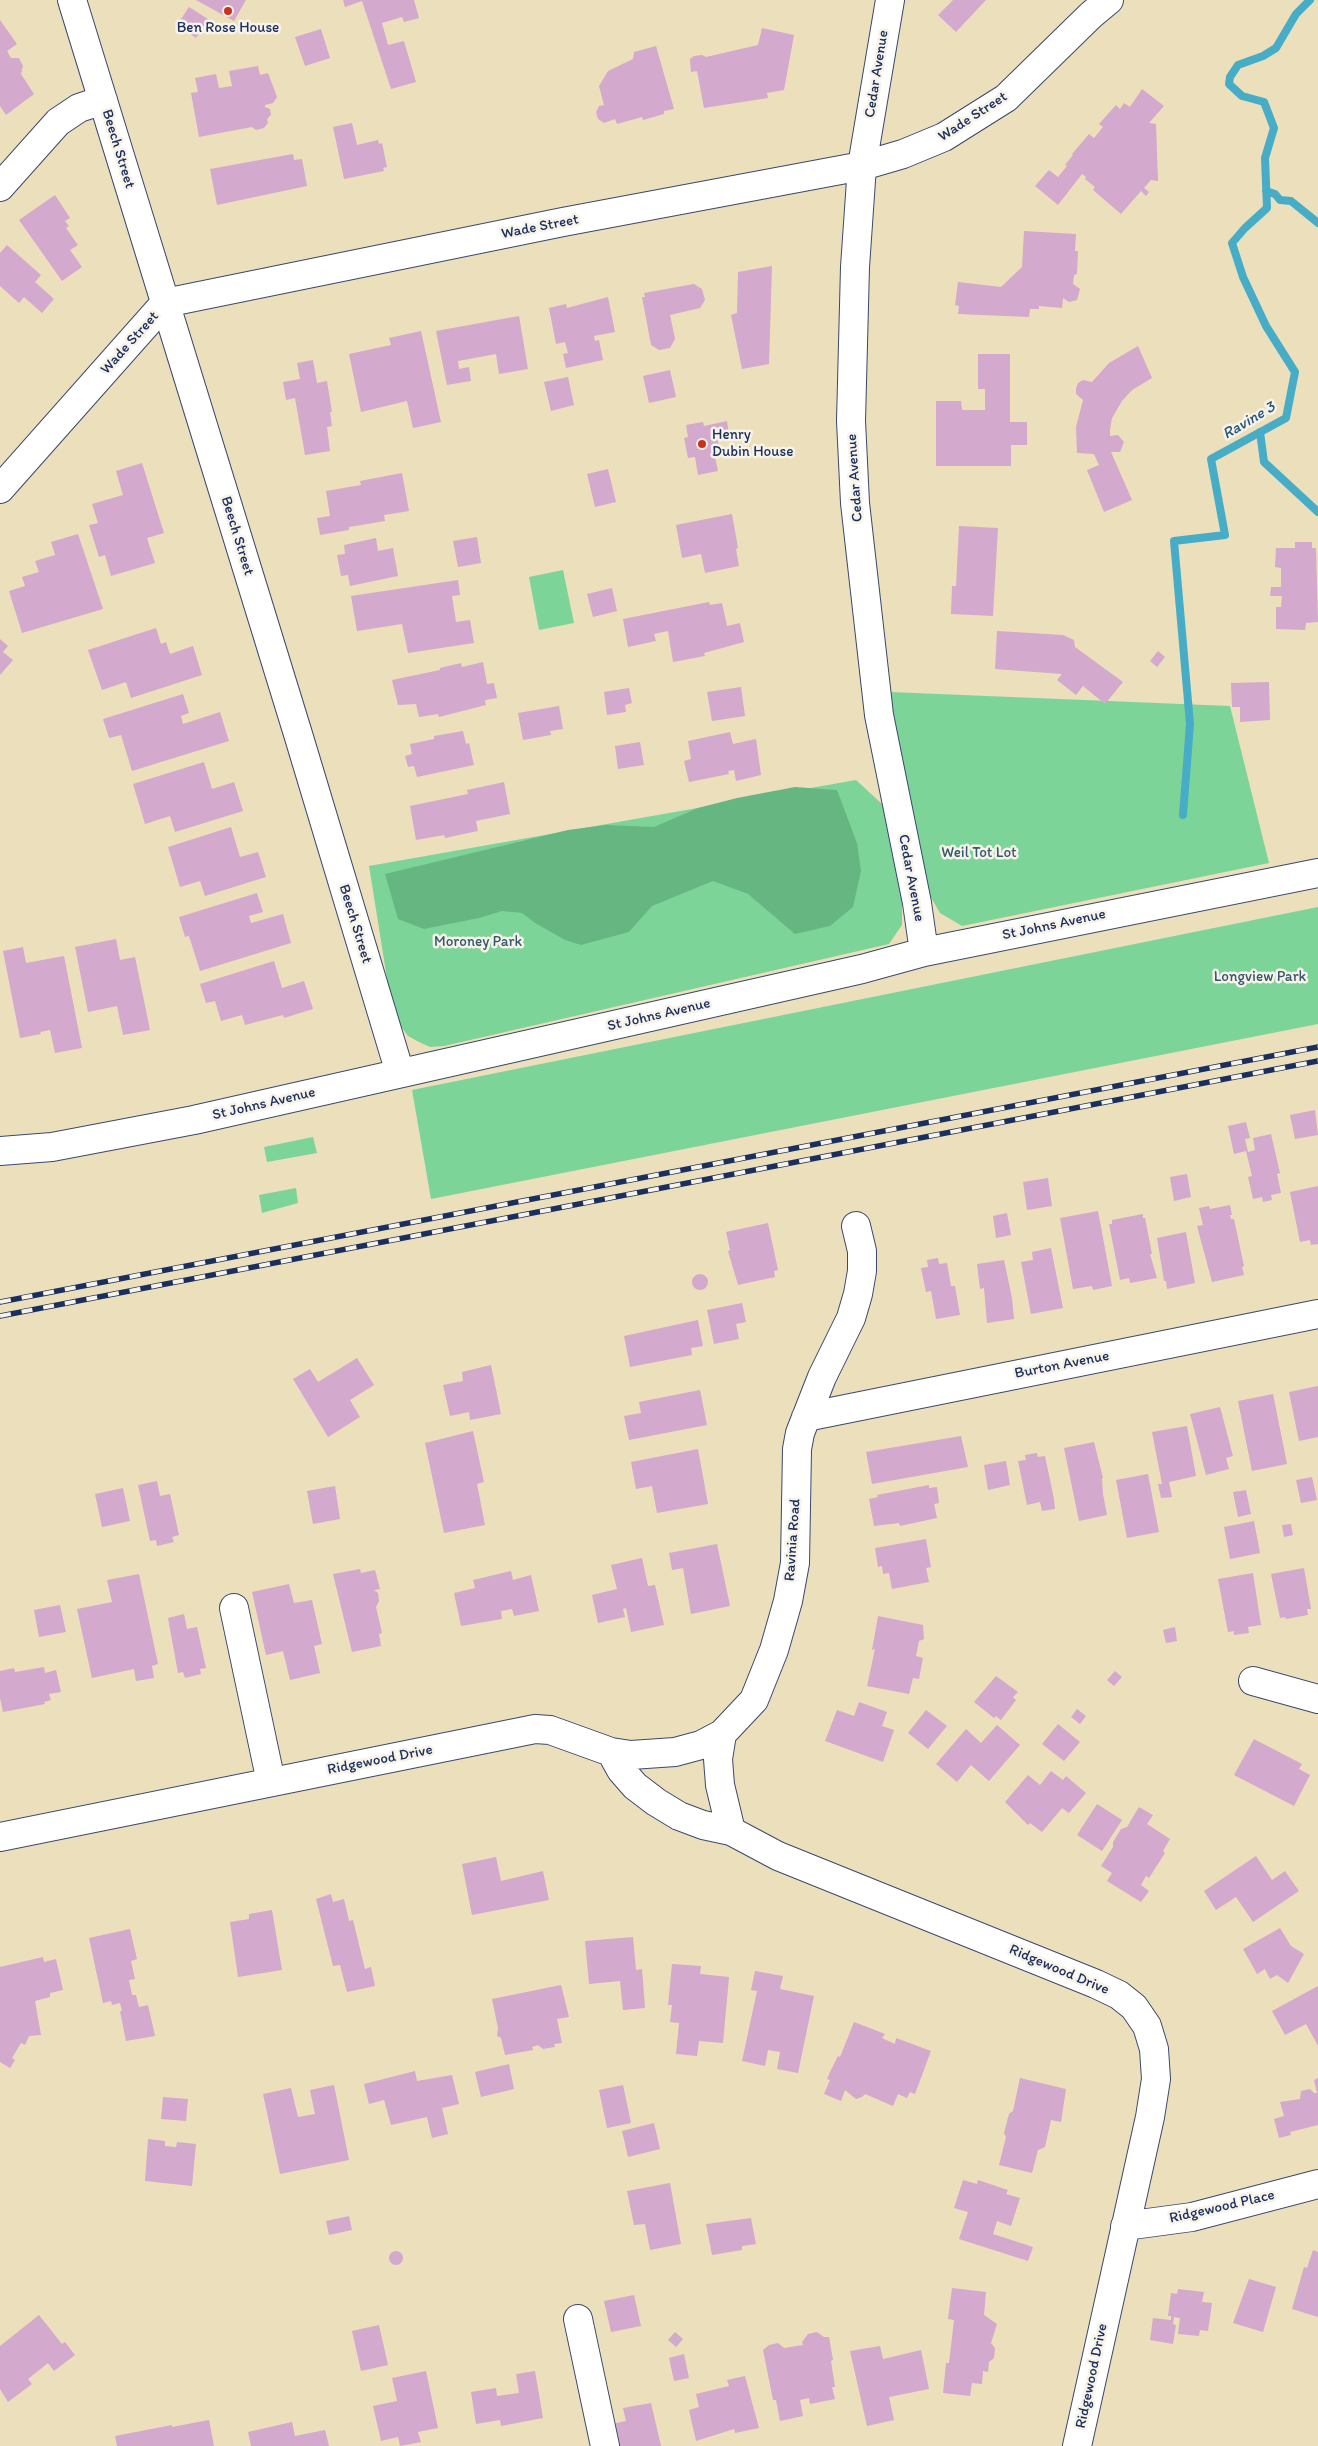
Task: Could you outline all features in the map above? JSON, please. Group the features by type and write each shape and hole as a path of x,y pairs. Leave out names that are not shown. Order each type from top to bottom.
{"street":[{"name":"Beech Street","path":"72,0 400,1073"},
{"name":"Cedar Avenue","path":"890,0 862,166 855,267 852,420 855,503 879,715 924,952"},
{"name":"Wade Street","path":"0,489 165,304 563,222 862,166 903,154 944,138 1006,98 1091,15 1109,0"},
{"path":"0,187 58,122 79,108 103,100"},
{"name":"St Johns Avenue","path":"0,1151 52,1147 175,1124 853,971 924,952 1318,873"},
{"name":"Ravinia Road","path":"611,1752 631,1755 675,1752 701,1745 722,1734 754,1700 774,1650 788,1601 797,1536 797,1449 806,1417 851,1318 858,1294 862,1271 862,1251 856,1226"},
{"name":"Burton Avenue","path":"806,1417 1318,1314"},
{"path":"234,1608 271,1782"},
{"path":"1253,1681 1318,1698"},
{"name":"Ridgewood Drive","path":"0,1837 536,1729 550,1730 611,1752 621,1770 635,1786 679,1816 703,1825 731,1832 778,1856 1096,1984 1119,1995 1134,2008 1147,2026 1154,2049 1156,2079 1150,2117 1077,2446"},
{"path":"722,1734 718,1759 720,1785 731,1832"},
{"name":"Ridgewood Place","path":"1125,2226 1192,2217 1318,2184"},
{"path":"578,2319 605,2446"}],"green space":[{"path":"563,570 574,623 539,630 529,577"},
{"name":"Weil Tot Lot","path":"890,692 1230,706 1269,863 962,926 940,913 929,894 919,867"},
{"name":"Moroney Park","path":"856,780 882,804 894,851 902,900 902,925 889,944 444,1046 430,1047 419,1042 408,1036 398,1022 390,997 369,866"},
{"path":"795,787 837,790 857,843 861,871 853,907 830,926 795,934 748,894 713,881 652,906 629,932 581,945 565,940 535,923 522,913 502,911 479,918 424,929 398,919 385,874 568,830 606,825 654,827 698,808 737,798"},
{"name":"Longview Park","path":"1318,907 1318,1024 431,1199 412,1090"},
{"path":"313,1137 317,1153 267,1162 264,1147"},
{"path":"296,1188 298,1203 262,1213 259,1195"}],"building":[{"name":"Ben Rose House","path":"196,0 246,0 234,21"},
{"path":"343,0 414,0 419,18 404,22 402,17 382,23 388,45 404,41 416,82 391,89 362,1 345,7"},
{"path":"953,0 986,0 956,32 938,15"},
{"path":"189,7 208,19 196,38 177,25"},
{"path":"0,20 17,44 7,51 11,58 19,58 23,66 21,74 34,94 6,115 0,106"},
{"path":"762,28 794,35 784,90 767,93 768,98 704,108 697,71 691,72 690,59 694,56 702,55 706,57 758,45"},
{"path":"321,29 330,58 305,66 295,37"},
{"path":"656,46 674,109 643,120 642,117 617,124 615,119 604,123 598,119 596,112 599,106 604,105 599,86 608,71 633,59 634,52"},
{"path":"258,66 260,75 268,73 277,97 273,103 265,105 265,107 270,109 271,115 267,119 268,123 264,128 256,130 252,127 199,137 191,93 198,92 195,78 216,74 219,88 232,86 229,71"},
{"path":"1142,89 1164,106 1149,123 1156,124 1158,181 1151,180 1144,188 1149,192 1146,196 1141,191 1121,214 1093,190 1095,187 1082,174 1058,205 1035,186 1049,170 1058,177 1067,166 1065,165 1072,154 1089,134 1094,138 1103,127 1099,124 1116,105 1120,109 1124,103 1130,107"},
{"path":"352,123 357,145 378,140 379,144 382,143 387,167 383,168 384,171 344,179 333,127"},
{"path":"293,154 294,160 302,159 307,186 217,205 210,169"},
{"path":"55,195 70,218 65,221 69,226 66,228 78,245 70,250 82,267 62,281 19,220"},
{"path":"1024,231 1076,234 1075,251 1078,251 1077,274 1074,275 1073,284 1080,289 1077,300 1069,302 1063,298 1062,308 1039,306 1039,309 1030,309 1029,317 958,314 959,306 955,305 958,282 1001,287 1022,267"},
{"path":"7,245 41,275 35,282 54,299 42,313 24,297 19,303 0,286 0,253"},
{"path":"772,266 769,364 742,369 731,315 737,313 738,272"},
{"path":"694,284 702,289 705,300 700,308 670,315 675,339 670,348 659,350 651,345 642,297 645,297 644,293"},
{"path":"608,297 615,332 594,336 595,341 599,340 603,360 566,368 563,354 568,353 565,342 556,344 549,308 566,304 567,308"},
{"path":"519,316 528,369 499,374 496,354 458,361 459,369 469,367 471,381 447,385 436,331"},
{"path":"421,331 441,422 413,428 407,401 361,412 349,354 391,345 389,338"},
{"path":"1138,346 1152,378 1132,390 1122,401 1112,418 1110,430 1110,436 1118,435 1124,442 1120,452 1111,452 1132,500 1104,512 1087,470 1099,465 1094,454 1077,453 1076,427 1083,400 1076,394 1076,388 1078,383 1083,380 1092,382 1109,363"},
{"path":"978,354 1010,354 1010,422 1027,422 1027,445 1011,445 1011,466 936,466 936,401 961,401 962,410 985,410 985,389 978,389"},
{"path":"313,360 317,383 327,381 332,412 330,412 332,426 327,427 330,451 305,455 295,398 286,400 283,382 300,379 297,363"},
{"path":"670,370 676,397 649,403 643,376"},
{"path":"568,377 574,405 551,411 544,382"},
{"name":"Henry Dubin House","path":"727,421 729,435 717,437 720,451 714,452 718,471 698,475 695,457 688,458 684,438 688,437 686,425 703,422 704,426"},
{"path":"142,463 164,533 147,538 155,563 111,576 105,555 99,557 89,525 98,523 92,504 123,495 116,471"},
{"path":"608,469 616,502 595,507 587,474"},
{"path":"402,473 409,511 384,515 385,521 349,527 349,530 320,535 317,518 330,516 326,491 361,485 360,481"},
{"path":"732,514 739,566 705,573 701,554 682,558 676,525"},
{"path":"959,526 998,528 993,616 951,614 952,586 956,586"},
{"path":"78,534 103,609 22,633 9,591 25,586 22,577 39,572 35,561 55,555 51,542"},
{"path":"477,537 481,563 458,567 453,541"},
{"path":"376,538 378,551 393,548 398,576 350,586 348,575 341,576 337,555 345,554 344,545"},
{"path":"1295,542 1312,542 1312,548 1316,548 1318,622 1306,623 1305,630 1276,629 1276,607 1281,607 1282,596 1270,596 1271,587 1281,587 1281,568 1275,567 1276,548 1295,548"},
{"path":"458,580 460,595 452,596 456,622 470,620 474,643 408,653 402,624 357,631 351,596"},
{"path":"612,588 617,611 593,617 587,594"},
{"path":"709,602 710,605 722,603 727,626 740,623 744,642 704,653 705,656 673,662 668,631 654,634 656,641 628,647 623,619"},
{"path":"156,628 161,644 166,642 170,654 193,646 202,675 131,698 126,682 102,690 88,650"},
{"path":"997,631 1063,635 1074,640 1075,647 1123,682 1105,704 1083,686 1076,695 1057,680 1062,674 995,669"},
{"path":"0,639 8,646 3,652 13,660 0,675"},
{"path":"1158,651 1165,657 1157,667 1150,661"},
{"path":"483,662 487,684 494,683 497,698 485,700 486,705 439,717 438,714 419,717 416,704 398,705 392,680 440,670 440,668 461,663 462,667"},
{"path":"1269,682 1270,720 1240,722 1240,707 1232,707 1231,683"},
{"path":"741,687 745,716 712,721 707,692"},
{"path":"629,688 632,703 625,705 626,712 607,715 604,692"},
{"path":"183,694 189,713 181,716 183,724 220,712 229,741 132,771 121,735 109,738 103,719"},
{"path":"559,706 563,729 550,731 551,735 523,740 518,713"},
{"path":"463,731 466,744 469,743 474,765 417,777 414,766 408,767 405,756 412,754 410,744 434,739 434,736"},
{"path":"730,732 733,744 756,739 761,775 736,781 734,770 728,771 729,774 689,782 684,761 691,759 688,741"},
{"path":"640,742 644,765 618,769 615,746"},
{"path":"204,762 212,789 234,782 243,811 175,832 170,816 145,824 133,784"},
{"path":"504,782 510,814 476,821 478,831 445,838 444,835 416,840 410,806 468,794 467,790"},
{"path":"231,827 240,857 258,852 266,877 205,896 200,881 180,887 168,847"},
{"path":"257,893 263,912 249,916 251,923 283,914 291,943 200,971 189,936 185,937 179,917"},
{"path":"116,939 120,960 135,957 150,1030 123,1035 117,1006 88,1012 75,947"},
{"path":"23,947 26,963 64,956 82,1048 55,1053 50,1030 40,1032 41,1034 20,1038 3,951"},
{"path":"274,961 282,988 304,981 313,1009 284,1018 283,1015 245,1025 242,1015 221,1021 215,1001 206,1003 200,984"},
{"path":"1315,1110 1318,1135 1295,1139 1290,1115"},
{"path":"1246,1122 1250,1138 1245,1139 1248,1152 1255,1150 1253,1138 1271,1134 1280,1173 1277,1174 1281,1193 1271,1195 1272,1200 1263,1202 1262,1197 1253,1199 1248,1177 1252,1176 1246,1151 1234,1154 1228,1126"},
{"path":"1187,1174 1191,1197 1174,1201 1170,1177"},
{"path":"1048,1178 1052,1206 1027,1210 1023,1182"},
{"path":"1318,1186 1318,1244 1311,1245 1310,1240 1300,1242 1290,1192"},
{"path":"1230,1205 1232,1215 1230,1215 1231,1219 1234,1219 1244,1266 1242,1267 1244,1275 1212,1282 1197,1226 1203,1225 1199,1208 1209,1206 1210,1209"},
{"path":"1098,1211 1112,1286 1093,1290 1092,1286 1073,1289 1060,1218"},
{"path":"1007,1213 1011,1235 996,1238 993,1216"},
{"path":"1143,1214 1152,1254 1150,1254 1157,1278 1130,1283 1129,1278 1120,1280 1109,1224 1112,1224 1112,1220"},
{"path":"768,1223 778,1270 774,1271 775,1277 738,1285 728,1251 730,1250 726,1232"},
{"path":"1186,1232 1195,1283 1167,1289 1157,1238"},
{"path":"1051,1248 1063,1308 1031,1314 1021,1262 1033,1260 1032,1252"},
{"path":"938,1258 939,1264 947,1263 951,1286 955,1286 960,1315 936,1319 931,1291 926,1292 921,1268 928,1267 927,1260"},
{"path":"1004,1260 1012,1298 1014,1319 987,1323 984,1288 980,1289 977,1264"},
{"path":"697,1274 703,1274 708,1279 706,1288 697,1290 692,1285 692,1279"},
{"path":"742,1303 746,1322 736,1324 739,1339 714,1344 707,1310"},
{"path":"698,1320 703,1346 691,1348 692,1355 630,1367 624,1336"},
{"path":"357,1358 374,1385 350,1400 360,1417 328,1437 293,1379 310,1369 318,1382"},
{"path":"491,1365 501,1414 470,1420 469,1412 450,1416 443,1385 463,1381 462,1372"},
{"path":"1318,1386 1318,1437 1299,1441 1289,1392"},
{"path":"700,1390 707,1425 629,1440 624,1416 641,1413 639,1402"},
{"path":"1273,1394 1287,1464 1252,1471 1238,1401"},
{"path":"1220,1407 1233,1456 1226,1458 1229,1469 1206,1475 1190,1414"},
{"path":"1187,1426 1196,1476 1169,1482 1172,1497 1161,1498 1158,1484 1162,1484 1152,1432"},
{"path":"473,1431 484,1482 477,1484 485,1525 444,1533 425,1443"},
{"path":"961,1436 968,1467 872,1484 866,1452"},
{"path":"1094,1442 1103,1478 1103,1494 1107,1515 1079,1521 1064,1448"},
{"path":"698,1449 708,1504 657,1513 652,1486 636,1489 631,1462"},
{"path":"1037,1453 1038,1457 1045,1456 1055,1509 1042,1511 1040,1502 1027,1505 1018,1461 1026,1460 1025,1455"},
{"path":"1006,1461 1010,1485 988,1490 984,1465"},
{"path":"1148,1474 1159,1532 1127,1538 1116,1480"},
{"path":"1312,1477 1317,1500 1301,1503 1296,1480"},
{"path":"157,1481 160,1496 170,1494 179,1535 172,1537 174,1542 157,1546 156,1540 150,1541 138,1485"},
{"path":"929,1485 929,1488 937,1487 939,1503 934,1504 937,1518 900,1526 899,1523 874,1526 869,1499 878,1497 877,1495"},
{"path":"335,1486 340,1519 313,1524 307,1491"},
{"path":"123,1488 130,1521 102,1527 95,1494"},
{"path":"1246,1490 1251,1514 1238,1517 1233,1492"},
{"path":"1254,1521 1260,1553 1230,1559 1224,1527"},
{"path":"1291,1524 1293,1535 1284,1537 1282,1525"},
{"path":"926,1539 931,1567 926,1568 929,1582 892,1589 889,1573 883,1574 882,1566 878,1567 875,1548"},
{"path":"717,1544 730,1606 691,1614 683,1568 672,1570 669,1553"},
{"path":"642,1558 648,1586 655,1585 664,1625 631,1632 626,1608 623,1609 625,1617 598,1623 592,1595 617,1589 611,1565"},
{"path":"1304,1568 1311,1609 1307,1609 1308,1615 1286,1619 1285,1617 1280,1618 1271,1574"},
{"path":"360,1569 361,1573 375,1570 380,1589 374,1590 378,1593 379,1601 376,1607 382,1633 379,1634 381,1646 352,1652 333,1574"},
{"path":"511,1571 513,1580 531,1575 539,1611 514,1616 512,1609 501,1611 502,1619 461,1626 454,1593 475,1588 473,1580"},
{"path":"1253,1573 1261,1625 1248,1627 1249,1633 1234,1635 1234,1631 1228,1632 1218,1579"},
{"path":"139,1574 158,1664 152,1666 154,1678 136,1681 134,1669 92,1678 77,1609 112,1602 107,1580"},
{"path":"289,1584 294,1603 312,1600 322,1644 314,1646 320,1673 290,1680 283,1651 266,1655 252,1592"},
{"path":"60,1605 66,1632 39,1637 34,1610"},
{"path":"184,1614 187,1629 197,1627 206,1668 200,1669 201,1674 185,1678 183,1672 178,1673 168,1618"},
{"path":"878,1616 923,1625 924,1639 919,1641 916,1656 923,1658 919,1679 913,1678 909,1694 867,1686 875,1649 872,1650"},
{"path":"1175,1627 1177,1641 1166,1643 1163,1630"},
{"path":"44,1667 45,1673 56,1670 61,1692 49,1694 51,1700 44,1702 45,1704 3,1712 0,1698 0,1671 14,1668 15,1672"},
{"path":"1115,1671 1122,1677 1114,1686 1107,1680"},
{"path":"996,1676 1018,1692 1013,1697 1016,1700 1001,1720 996,1716 994,1718 974,1702"},
{"path":"859,1702 887,1712 882,1726 894,1730 883,1762 825,1741 837,1710 854,1716"},
{"path":"1077,1709 1086,1716 1080,1724 1071,1717"},
{"path":"926,1710 947,1726 928,1749 908,1733"},
{"path":"1058,1724 1080,1742 1064,1761 1042,1744"},
{"path":"997,1725 1020,1745 989,1781 971,1765 957,1782 936,1764 966,1729 981,1743"},
{"path":"1254,1739 1302,1764 1299,1769 1310,1775 1294,1806 1234,1775"},
{"path":"1051,1771 1063,1780 1066,1776 1086,1793 1069,1813 1062,1808 1042,1832 1030,1823 1028,1825 1005,1802 1028,1775 1040,1785"},
{"path":"1097,1804 1122,1820 1102,1851 1077,1835"},
{"path":"1139,1807 1153,1815 1147,1824 1170,1839 1163,1851 1165,1853 1149,1878 1146,1876 1141,1885 1149,1891 1141,1902 1107,1881 1112,1873 1101,1866 1113,1847 1113,1842 1121,1829 1127,1827"},
{"path":"1256,1856 1272,1880 1285,1871 1299,1891 1253,1922 1236,1897 1216,1910 1204,1891"},
{"path":"496,1857 501,1881 543,1871 549,1900 472,1915 462,1864"},
{"path":"331,1894 333,1902 344,1899 349,1921 353,1920 365,1969 371,1967 375,1986 347,1992 340,1965 333,1966 316,1899"},
{"path":"272,1910 282,1970 238,1977 230,1922 249,1919 249,1914"},
{"path":"1280,1928 1291,1946 1304,1954 1288,1983 1277,1975 1270,1979 1265,1969 1257,1974 1243,1949"},
{"path":"130,1929 137,1959 131,1961 135,1979 129,1980 132,1995 136,1995 139,2007 148,2005 155,2036 126,2041 120,2003 112,2005 111,2001 103,2003 89,1938"},
{"path":"633,1937 636,1970 642,1969 645,2008 623,2010 620,1981 589,1984 585,1941"},
{"path":"43,1957 44,1962 56,1959 63,1990 50,1993 50,1997 35,2001 41,2035 29,2036 25,2045 21,2043 12,2058 15,2060 10,2068 0,2062 0,1967"},
{"path":"672,1964 701,1966 700,1974 729,1977 723,2043 699,2041 697,2056 676,2054 679,2023 670,2022 672,2005 668,2005"},
{"path":"755,1971 783,1976 780,1989 814,1996 798,2073 777,2069 780,2052 768,2050 765,2066 742,2061 757,1991 751,1990"},
{"path":"561,1985 569,2017 557,2019 562,2043 554,2044 555,2047 543,2049 538,2045 532,2047 533,2050 505,2055 501,2038 497,2036 498,2028 492,1999"},
{"path":"1318,1986 1318,2046 1306,2024 1285,2035 1272,2011"},
{"path":"854,2022 885,2034 882,2038 895,2044 896,2038 931,2051 915,2094 910,2092 907,2098 898,2094 893,2106 865,2094 856,2099 845,2090 841,2101 824,2094 830,2080 827,2079 838,2056 840,2057"},
{"path":"509,2064 514,2089 481,2097 475,2072"},
{"path":"415,2071 417,2081 452,2075 459,2104 442,2108 448,2134 432,2138 427,2117 391,2125 384,2100 369,2104 364,2084"},
{"path":"1020,2078 1066,2089 1061,2122 1051,2120 1045,2147 1038,2150 1032,2173 999,2165 1006,2137 1004,2133 1009,2114 1013,2111"},
{"path":"1318,2078 1318,2125 1290,2132 1291,2135 1279,2138 1274,2119 1284,2116 1280,2102 1300,2099 1301,2091 1310,2089 1317,2093 1314,2080"},
{"path":"334,2085 349,2160 280,2174 263,2094 291,2088 298,2117 315,2114 310,2090"},
{"path":"623,2085 631,2123 607,2128 599,2090"},
{"path":"163,2097 188,2099 186,2121 161,2119"},
{"path":"654,2123 660,2149 628,2157 622,2131"},
{"path":"148,2139 165,2141 165,2146 176,2147 177,2142 196,2144 192,2186 145,2181"},
{"path":"963,2180 977,2184 978,2180 1008,2190 1006,2194 1020,2198 1011,2226 997,2221 993,2234 1033,2247 1028,2261 959,2239 968,2212 954,2208"},
{"path":"670,2183 681,2244 650,2250 645,2224 634,2225 627,2191"},
{"path":"349,2216 352,2230 329,2235 326,2221"},
{"path":"751,2218 756,2244 742,2246 742,2250 712,2255 706,2224"},
{"path":"1313,2250 1318,2252 1318,2317 1292,2309 1304,2267 1307,2268"},
{"path":"393,2251 399,2251 403,2258 399,2265 393,2265 389,2261 389,2255"},
{"path":"1249,2279 1276,2287 1263,2332 1233,2323"},
{"path":"952,2288 986,2292 984,2315 997,2324 991,2343 995,2348 994,2358 989,2362 988,2372 983,2371 982,2384 972,2383 970,2396 943,2393 946,2363 949,2363 954,2320 948,2319"},
{"path":"1178,2289 1204,2292 1202,2302 1212,2303 1208,2331 1200,2330 1199,2336 1178,2334 1180,2318 1174,2317 1173,2324 1176,2325 1173,2344 1150,2340 1153,2318 1171,2320 1171,2316 1168,2316 1171,2293 1177,2294"},
{"path":"634,2295 641,2326 611,2332 604,2301"},
{"path":"39,2315 62,2344 65,2342 75,2355 54,2371 48,2363 28,2379 32,2384 8,2402 0,2389 0,2346"},
{"path":"379,2325 388,2365 361,2371 352,2331"},
{"path":"675,2332 683,2339 676,2347 668,2340"},
{"path":"817,2332 824,2337 829,2337 835,2387 832,2387 835,2399 810,2404 809,2398 800,2400 803,2416 780,2421 776,2400 773,2400 763,2350 769,2345 778,2343 784,2348 803,2345 802,2342 808,2334"},
{"path":"880,2346 883,2359 921,2350 929,2389 889,2397 894,2420 867,2426 850,2351"},
{"path":"684,2354 689,2378 674,2381 669,2358"},
{"path":"426,2371 438,2428 418,2432 421,2442 400,2446 398,2437 381,2441 373,2406 397,2401 392,2378"},
{"path":"535,2371 543,2418 501,2426 500,2420 476,2424 471,2392 496,2388 497,2396 519,2393 516,2374"},
{"path":"745,2376 759,2428 735,2433 734,2429 696,2441 689,2410 699,2407 696,2394 729,2386 727,2380"},
{"path":"651,2403 661,2446 616,2446 612,2424 626,2421 623,2408"},
{"path":"209,2420 214,2446 117,2446 115,2436"},
{"path":"292,2422 295,2436 325,2430 329,2446 251,2446 248,2432"}],"waterway":[{"name":"Ravine 3","path":"1183,815 1190,724 1174,541 1225,535 1211,459 1286,418 1295,372 1266,326 1243,277 1232,243 1267,208 1265,158 1274,128 1264,102 1242,96 1229,84 1230,77 1238,65 1263,56 1276,48 1296,14 1310,0"},
{"path":"1266,191 1275,194 1280,200 1291,201 1318,223"},
{"path":"1260,432 1264,462 1318,512"}],"railway":[{"path":"0,1302 1318,1047"},
{"path":"0,1316 1318,1061"}],"place":[{"name":"Ben Rose House","path":"228,11"},
{"name":"Henry Dubin House","path":"702,444"}]}
